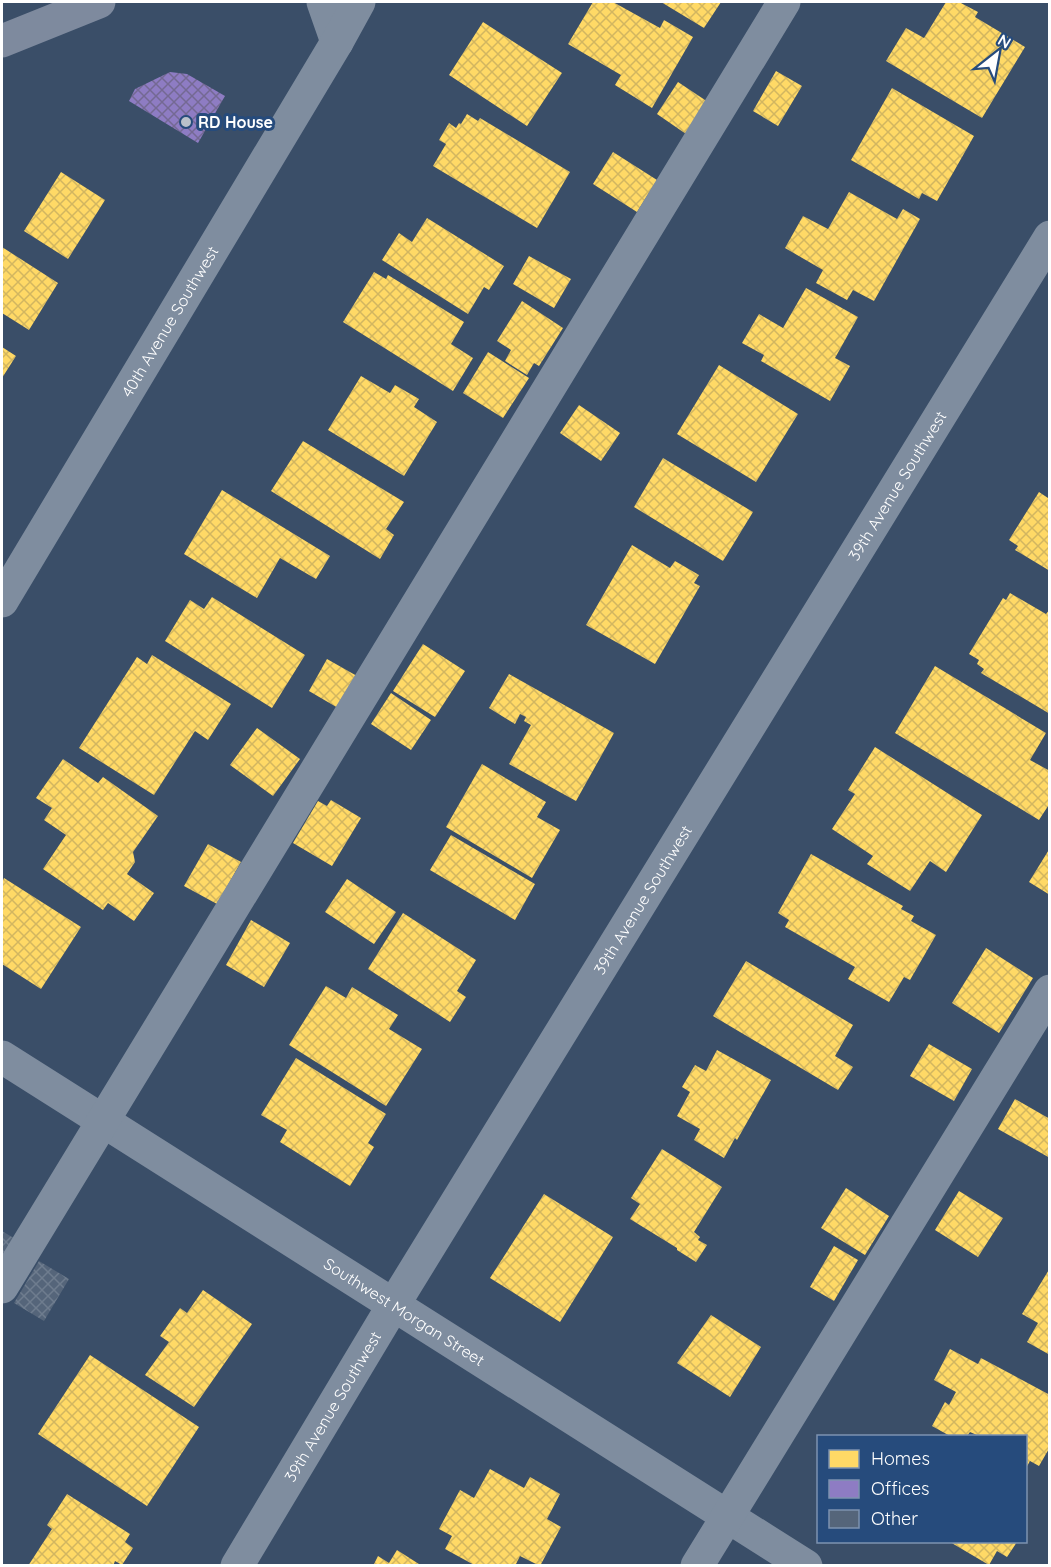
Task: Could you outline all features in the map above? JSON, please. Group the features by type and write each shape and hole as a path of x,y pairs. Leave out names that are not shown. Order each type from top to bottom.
{"main road":[{"path":"2,41 99,2"}],"street":[{"path":"323,2 337,42"},
{"name":"40th Avenue Southwest","path":"2,600 359,2"},
{"path":"2,1287 784,2"},
{"name":"39th Avenue Southwest","path":"237,1566 394,1305 1050,237"},
{"path":"697,1566 1050,991"},
{"name":"Southwest Morgan Street","path":"2,1057 806,1566"}],"building: Homes":[{"path":"593,2 613,2 660,28 664,20 693,37 652,108 615,85 621,75 568,44"},
{"path":"661,2 721,2 704,28"},
{"path":"946,2 959,2 978,12 975,17 1025,47 982,118 886,61 906,28 924,38"},
{"path":"483,22 562,73 527,126 449,75"},
{"path":"776,71 802,86 778,126 753,111"},
{"path":"678,82 708,102 686,134 657,114"},
{"path":"892,88 974,136 937,201 922,193 919,199 851,160"},
{"path":"467,114 478,121 480,118 570,172 537,228 433,166 446,144 439,140 449,123 456,128"},
{"path":"613,152 657,180 637,212 593,184"},
{"path":"61,172 105,200 68,259 24,231"},
{"path":"849,192 897,219 903,209 920,219 874,301 853,290 847,300 816,283 823,270 785,248 803,216 828,229"},
{"path":"427,218 504,266 489,290 484,287 468,314 382,260 399,233 412,242"},
{"path":"2,247 58,283 29,330 2,313"},
{"path":"529,256 571,279 554,308 513,284"},
{"path":"374,272 386,279 388,275 464,322 451,344 473,358 453,391 343,322"},
{"path":"806,288 858,317 835,358 850,366 830,401 761,361 764,355 742,343 759,314 783,328"},
{"path":"522,301 563,328 539,366 534,363 527,375 505,361 511,350 497,341"},
{"path":"2,347 16,356 2,378"},
{"path":"488,352 529,378 503,418 463,393"},
{"path":"719,365 798,414 756,482 677,434"},
{"path":"361,376 390,393 395,385 419,399 414,407 437,422 404,476 328,430"},
{"path":"579,405 620,433 601,461 560,433"},
{"path":"303,441 404,502 386,529 394,535 380,559 271,491"},
{"path":"663,458 753,512 723,561 634,507"},
{"path":"222,490 330,556 316,579 280,558 257,598 184,554"},
{"path":"1039,492 1048,498 1050,496 1050,571 1015,550 1018,546 1009,540"},
{"path":"632,545 670,568 675,561 699,575 694,583 700,586 655,664 586,625"},
{"path":"1010,593 1046,614 1050,609 1050,714 981,673 984,669 977,664 979,660 969,654 1003,598 1006,600"},
{"path":"212,597 305,655 272,708 165,641 190,600 204,609"},
{"path":"423,644 465,671 435,717 393,691"},
{"path":"152,655 231,704 208,740 195,731 154,795 79,748 137,657 147,664"},
{"path":"327,659 357,676 338,708 309,691"},
{"path":"935,666 1046,733 1030,760 1050,771 1050,803 1039,820 895,733"},
{"path":"509,674 614,733 576,801 509,764 531,725 524,721 526,717 520,714 515,724 489,708"},
{"path":"391,693 431,720 411,750 371,724"},
{"path":"257,728 300,759 273,796 230,765"},
{"path":"875,747 982,815 946,872 930,861 910,891 867,864 873,856 832,829 855,794 848,790"},
{"path":"63,759 98,783 103,777 158,816 133,852 135,862 127,874 154,893 134,921 108,903 103,910 43,869 66,835 44,820 52,808 36,798"},
{"path":"482,764 546,802 537,817 560,830 532,878 446,827"},
{"path":"331,800 361,818 332,866 293,843 318,801 327,806"},
{"path":"451,835 535,884 515,920 430,870"},
{"path":"208,844 241,862 217,904 184,886"},
{"path":"1050,848 1050,895 1029,882"},
{"path":"811,854 903,906 901,909 914,916 911,921 936,935 910,980 904,977 889,1002 848,979 855,967 785,927 789,920 778,913"},
{"path":"4,878 81,927 41,989 2,964 2,882"},
{"path":"347,879 396,912 374,944 325,912"},
{"path":"403,913 476,960 457,991 466,997 450,1022 368,969"},
{"path":"251,920 290,943 264,987 226,965"},
{"path":"986,948 1033,978 999,1033 952,1003"},
{"path":"746,961 853,1025 835,1056 853,1067 838,1090 713,1016"},
{"path":"326,986 346,998 352,987 398,1015 389,1029 422,1049 386,1106 289,1045"},
{"path":"929,1044 972,1069 954,1101 910,1076"},
{"path":"717,1050 771,1080 737,1140 735,1138 724,1158 694,1140 700,1129 677,1116 690,1092 682,1087 695,1065 706,1071"},
{"path":"296,1058 386,1114 368,1143 374,1147 350,1186 280,1142 287,1130 261,1115"},
{"path":"1015,1099 1050,1119 1050,1158 998,1129"},
{"path":"662,1149 722,1187 694,1232 700,1237 698,1240 707,1245 696,1262 630,1219 640,1204 631,1198"},
{"path":"846,1188 889,1216 865,1255 821,1228"},
{"path":"959,1191 1003,1218 978,1257 935,1230"},
{"path":"544,1194 613,1237 560,1322 490,1278"},
{"path":"834,1246 858,1260 834,1301 810,1287"},
{"path":"1050,1268 1050,1355 1027,1342 1038,1323 1022,1314"},
{"path":"203,1290 252,1324 194,1407 145,1375 169,1342 160,1336 180,1308 187,1313"},
{"path":"711,1315 761,1347 730,1397 677,1363"},
{"path":"950,1349 978,1364 981,1358 1050,1395 1050,1447 1039,1466 1030,1461 1027,1466 1027,1435 977,1435 970,1432 968,1435 948,1435 932,1426 945,1402 949,1405 956,1392 934,1380"},
{"path":"90,1355 199,1427 147,1506 38,1434"},
{"path":"490,1469 524,1488 530,1477 560,1494 547,1519 561,1527 540,1566 520,1556 515,1566 476,1566 445,1549 452,1536 439,1529 460,1490 474,1498"},
{"path":"67,1494 130,1534 125,1542 133,1548 122,1565 115,1561 113,1566 28,1566 52,1529 47,1525"},
{"path":"952,1543 1016,1543 1007,1557 997,1551 989,1565"},
{"path":"397,1550 422,1566 373,1566 378,1556 389,1563"}],"building: Offices":[{"name":"RD House","path":"170,72 187,74 225,96 198,143 129,101 135,89"}],"building: Other":[{"path":"2,1231 17,1240 2,1265"},
{"path":"39,1261 69,1279 44,1321 14,1303"}],"place":[{"name":"RD House","path":"186,122"}]}
